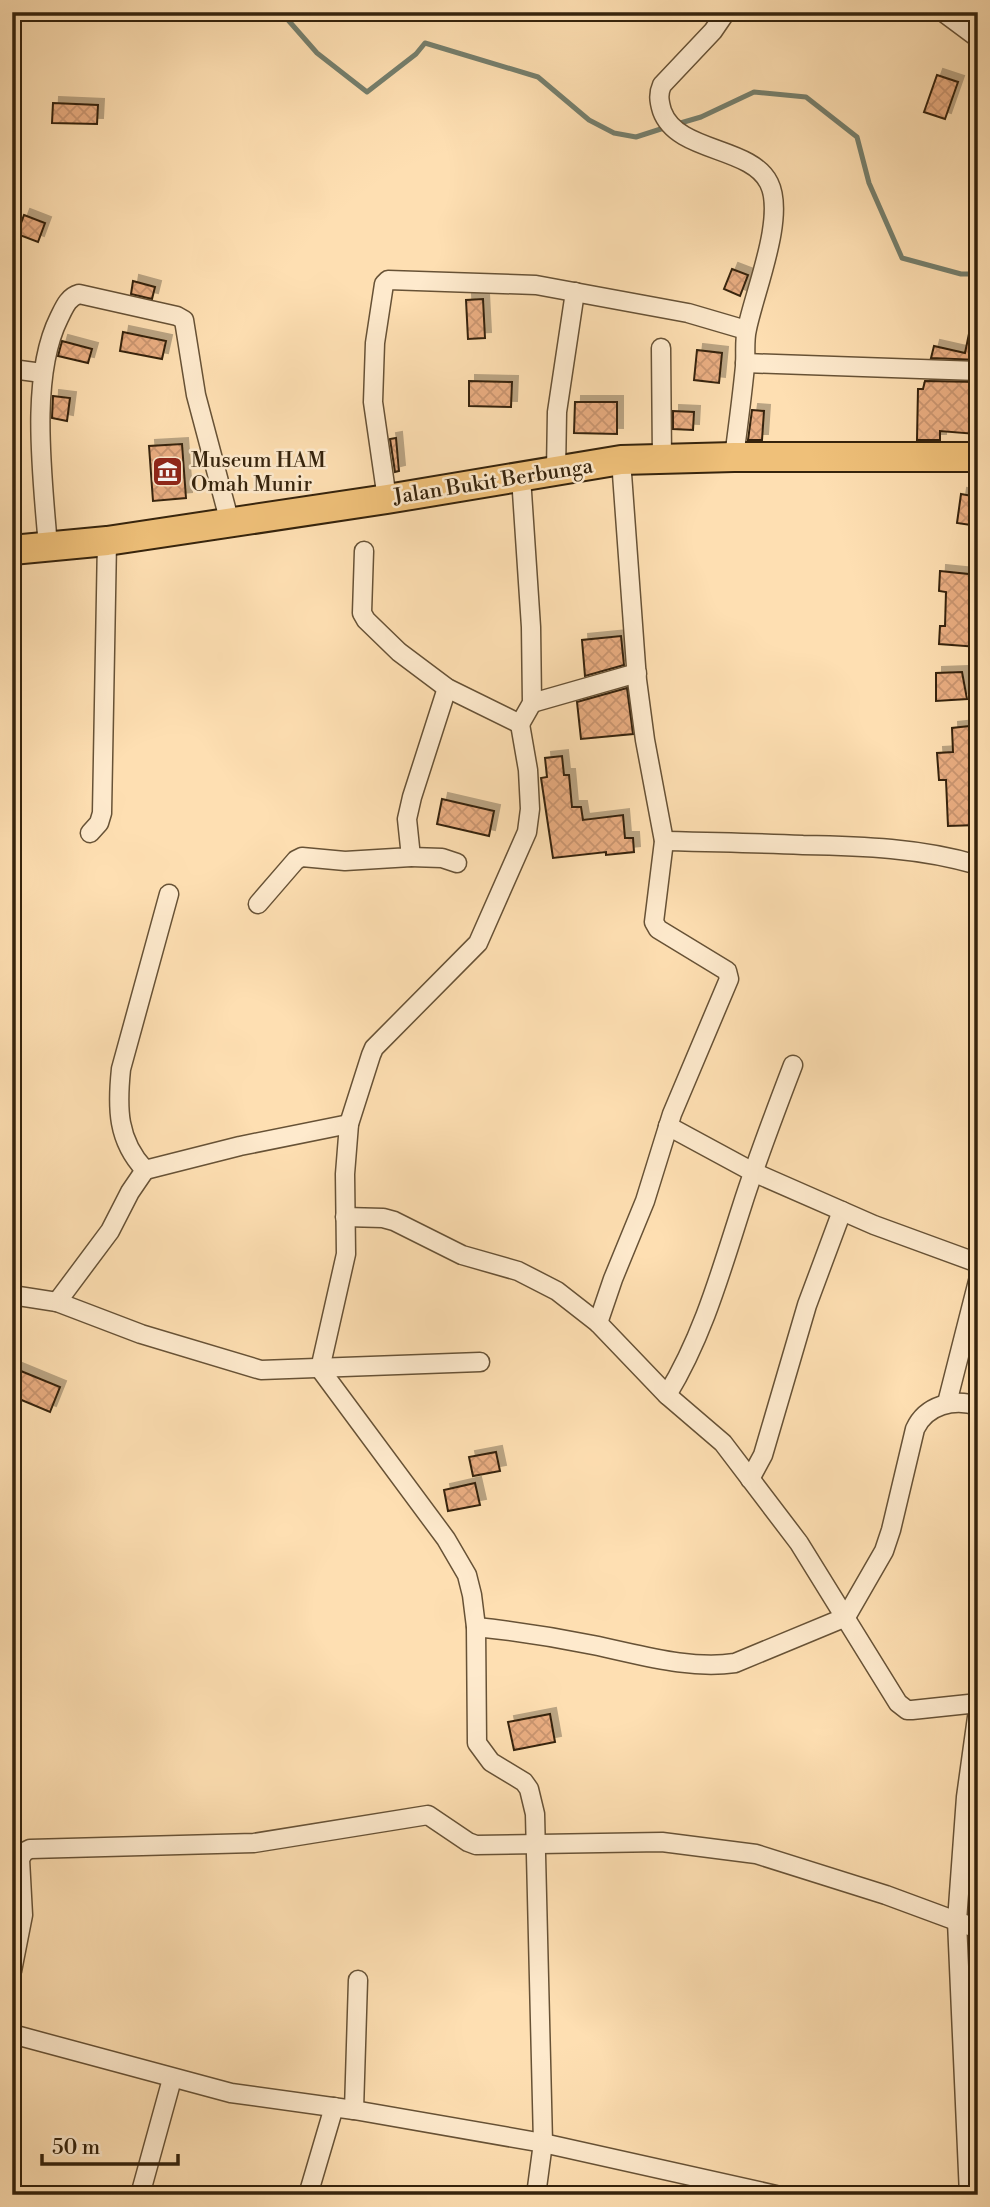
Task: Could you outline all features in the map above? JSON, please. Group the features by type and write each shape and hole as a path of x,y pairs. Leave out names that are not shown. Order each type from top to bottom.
{"main road":[{"name":"Jalan Bukit Berbunga","path":"12,550 107,541 230,523 621,460 978,457"}],"street":[{"path":"726,12 713,31 662,85 659,102 672,126 688,138 755,168 770,184 774,198 767,256 746,330 745,363 734,457"},
{"path":"943,12 978,38"},
{"path":"387,499 373,402 375,343 386,282 393,279 536,285 688,313 746,330"},
{"path":"556,471 557,412 575,292"},
{"path":"48,547 42,475 42,373 50,335 68,300 74,294 182,318 196,395 230,523"},
{"path":"661,348 662,460"},
{"path":"745,363 978,372"},
{"path":"12,369 42,373"},
{"path":"598,1323 645,1201 668,1126 729,979 727,971 656,926 654,911 664,841 645,740 637,673 621,460"},
{"path":"521,477 531,627 532,703 520,724 528,770 530,809 527,832 478,943 374,1048 349,1125 345,1264 320,1369 446,1539 467,1575 476,1627 477,1743 491,1762 516,1776 528,1789 535,1814 543,2143 536,2195"},
{"path":"90,833 99,823 102,813 107,541"},
{"path":"364,551 363,617 399,652 447,688 520,724"},
{"path":"532,703 637,673"},
{"path":"411,857 407,819 447,688"},
{"path":"664,841 907,850 949,856 978,865"},
{"path":"258,904 296,860 302,857 345,861 442,858 457,863"},
{"path":"145,1170 130,1152 124,1139 118,1097 121,1069 169,894"},
{"path":"667,1395 683,1369 715,1294 753,1172 793,1065"},
{"path":"57,1302 110,1231 145,1170 240,1146 349,1125"},
{"path":"668,1126 753,1172 842,1211 978,1264"},
{"path":"750,1479 763,1455 807,1305 842,1211"},
{"path":"345,1217 394,1221 462,1255 518,1271 557,1291 598,1323 667,1395 723,1443 799,1543 891,1693 903,1707 912,1710 978,1703"},
{"path":"947,1403 978,1281"},
{"path":"12,1295 57,1302 141,1334 261,1370 480,1362"},
{"path":"476,1627 541,1634 668,1659 721,1665 735,1663 846,1617 884,1552 921,1419 947,1403 964,1401 978,1406"},
{"path":"969,2195 957,1921 966,1797 978,1710"},
{"path":"12,1971 23,1915 20,1859 24,1852 30,1849 254,1843 428,1815 472,1844 662,1842 756,1854 874,1891 978,1929"},
{"path":"354,2110 358,1980"},
{"path":"12,2034 231,2093 354,2110 543,2143 776,2195"},
{"path":"140,2195 172,2079"},
{"path":"308,2195 334,2107"}],"building":[{"path":"937,75 958,82 945,119 924,112"},
{"path":"53,103 98,105 97,124 52,123"},
{"path":"24,215 45,223 38,242 17,234"},
{"path":"732,269 748,275 740,296 724,289"},
{"path":"133,281 155,287 152,299 131,294"},
{"path":"483,299 485,338 468,339 466,300"},
{"path":"971,324 978,324 978,360 931,358 934,346 965,353"},
{"path":"123,332 166,341 162,359 120,351"},
{"path":"62,341 92,349 88,363 58,356"},
{"path":"697,350 722,353 719,383 694,380"},
{"path":"469,381 512,382 511,407 469,406"},
{"path":"925,381 978,382 976,434 940,431 940,440 917,440 918,389 923,389"},
{"path":"53,396 70,398 67,421 52,418"},
{"path":"575,402 617,402 617,434 574,433"},
{"path":"752,410 764,411 762,440 748,440"},
{"path":"673,411 694,412 693,430 673,429"},
{"path":"396,438 399,471 395,472 390,439"},
{"name":"Museum HAM Omah Munir","path":"182,444 186,498 153,501 149,446"},
{"path":"961,494 978,497 978,526 957,523"},
{"path":"940,571 978,575 978,647 939,644 940,626 945,626 946,592 939,591"},
{"path":"621,636 624,665 585,676 582,640"},
{"path":"962,672 967,699 936,701 936,673"},
{"path":"627,688 633,734 581,739 577,702"},
{"path":"978,725 978,825 948,826 946,780 939,780 937,753 953,752 952,728"},
{"path":"562,756 564,775 569,775 572,807 581,807 583,820 623,815 625,838 633,838 634,852 553,858 541,778 547,777 545,758"},
{"path":"442,799 494,811 489,836 437,824"},
{"path":"16,1369 60,1387 50,1412 12,1396 12,1378"},
{"path":"496,1452 500,1471 473,1476 469,1457"},
{"path":"475,1483 480,1505 448,1511 444,1490"},
{"path":"550,1714 555,1742 514,1750 508,1722"}],"waterway":[{"path":"281,12 317,53 367,92 416,54 425,43 538,77 589,120 614,133 636,137 667,127"},
{"path":"677,124 701,117 754,92 806,97 857,137 869,183 902,258 961,274 978,274"}],"place":[{"name":"Museum HAM Omah Munir","path":"168,472"}]}
